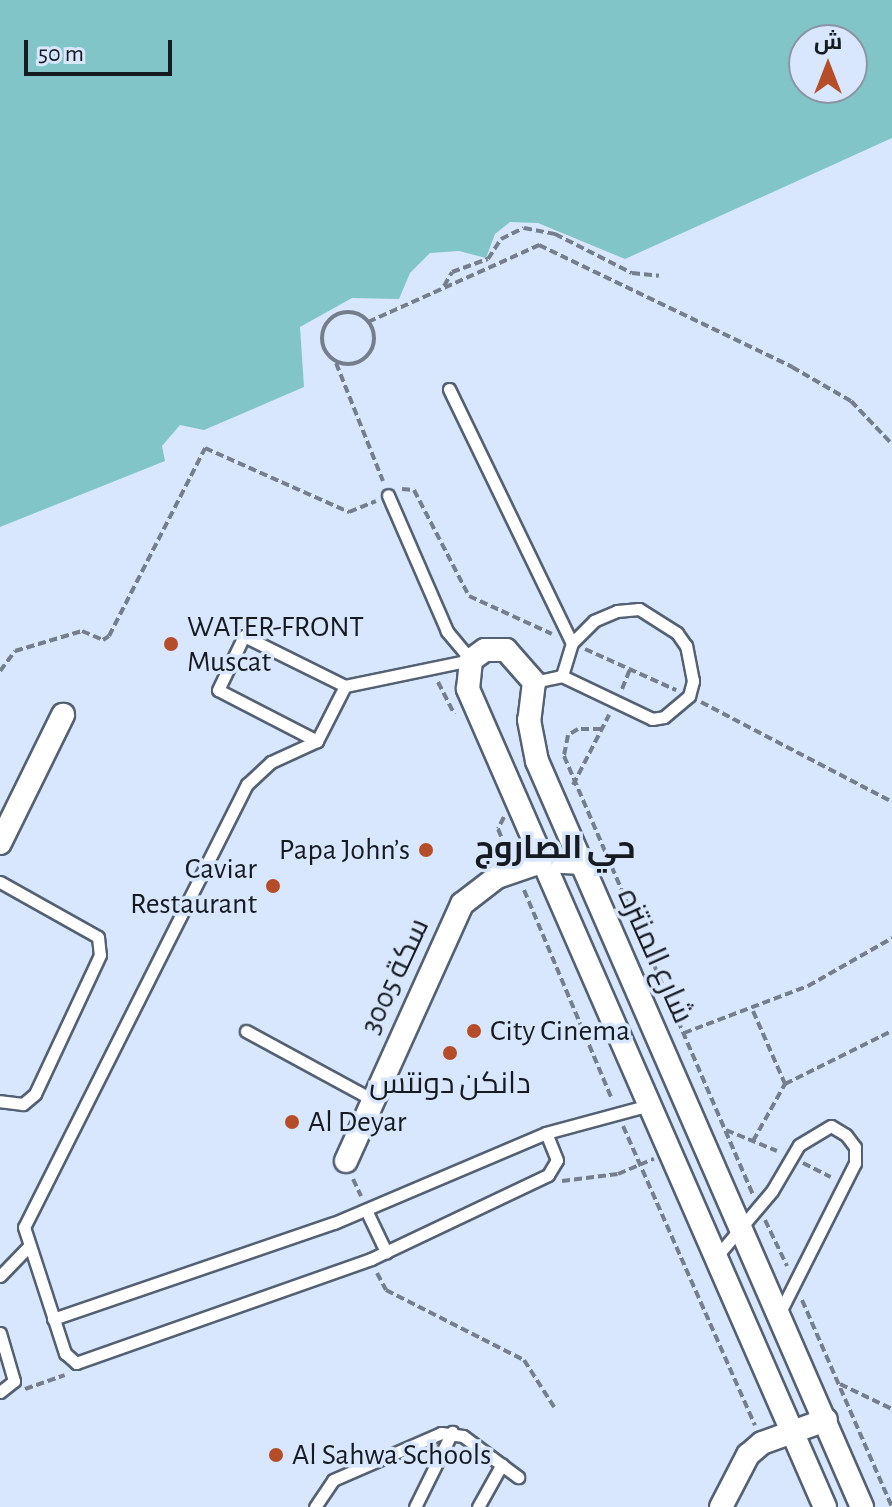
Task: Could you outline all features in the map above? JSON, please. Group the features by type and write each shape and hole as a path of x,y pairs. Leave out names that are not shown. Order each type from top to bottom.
{"street":[{"path":"534,682 506,650 485,650 471,660 468,689 825,1507"},
{"name":"شارع المنتزه","path":"534,682 529,720 537,761 862,1507"},
{"path":"0,843 63,715"},
{"path":"544,861 582,863"},
{"name":"سكة 3005","path":"346,1161 371,1099 462,904 497,877 544,861"},
{"path":"585,955 616,942"},
{"path":"721,1507 748,1455 792,1431 826,1420"}],"lane":[{"path":"449,389 572,643"},
{"path":"317,741 218,690 244,636 345,686 471,660 447,631 388,495"},
{"path":"534,682 562,676 615,704 652,719 664,717 689,696 693,681 686,646 677,633 639,609 617,611 594,621 572,643 562,676"},
{"path":"345,686 317,741 271,762 247,784 24,1227 65,1353 76,1363 386,1252 548,1175 557,1160 546,1133"},
{"path":"0,882 98,937 100,955 35,1094 23,1104 0,1101"},
{"path":"246,1031 371,1099"},
{"path":"53,1319 366,1210 546,1133 650,1105"},
{"path":"716,1257 758,1207 799,1145 831,1126 855,1147 855,1163 779,1314"},
{"path":"366,1210 386,1252"},
{"path":"0,1276 28,1247"},
{"path":"0,1392 14,1381 1,1338"},
{"path":"452,1432 518,1477"},
{"path":"315,1507 333,1480 452,1432"},
{"path":"415,1507 452,1432"},
{"path":"478,1507 502,1464"}],"path":[{"path":"442,288 452,272 488,259 501,239 524,228 555,234 632,273 659,276"},
{"path":"368,322 539,245 792,367 851,401 892,444"},
{"path":"336,362 353,364 368,355 374,338 368,322 346,312 325,325 324,350 336,362 388,495"},
{"path":"0,671 15,651 82,631 103,640 109,636 205,448 349,512 388,495 414,490 469,596 689,696 892,802"},
{"path":"552,796 574,785 630,669"},
{"path":"601,729 578,729 568,735 564,756 574,785 892,1507"},
{"path":"660,1041 753,1011 892,938"},
{"path":"753,1011 785,1084"},
{"path":"753,1141 785,1084 892,1031"},
{"path":"346,1161 366,1210"},
{"path":"377,1273 386,1290 524,1360 554,1407"},
{"path":"839,1384 892,1409"}],"shaded area":[{"path":"0,0 892,0 892,138 625,259 538,223 510,222 495,234 486,258 459,251 430,253 410,273 399,299 352,298 300,327 304,387 204,430 180,425 162,446 165,461 0,527"}],"place":[{"name":"WATER-FRONT Muscat","path":"171,644"},
{"name":"Papa John’s","path":"426,850"},
{"name":"Caviar Restaurant","path":"273,886"},
{"name":"City Cinema","path":"474,1031"},
{"name":"دانكن دونتس","path":"450,1053"},
{"name":"Al Deyar","path":"292,1122"},
{"name":"Al Sahwa Schools","path":"276,1455"}],"district":[{"name":"حي الصاروج","path":"555,848"}]}
